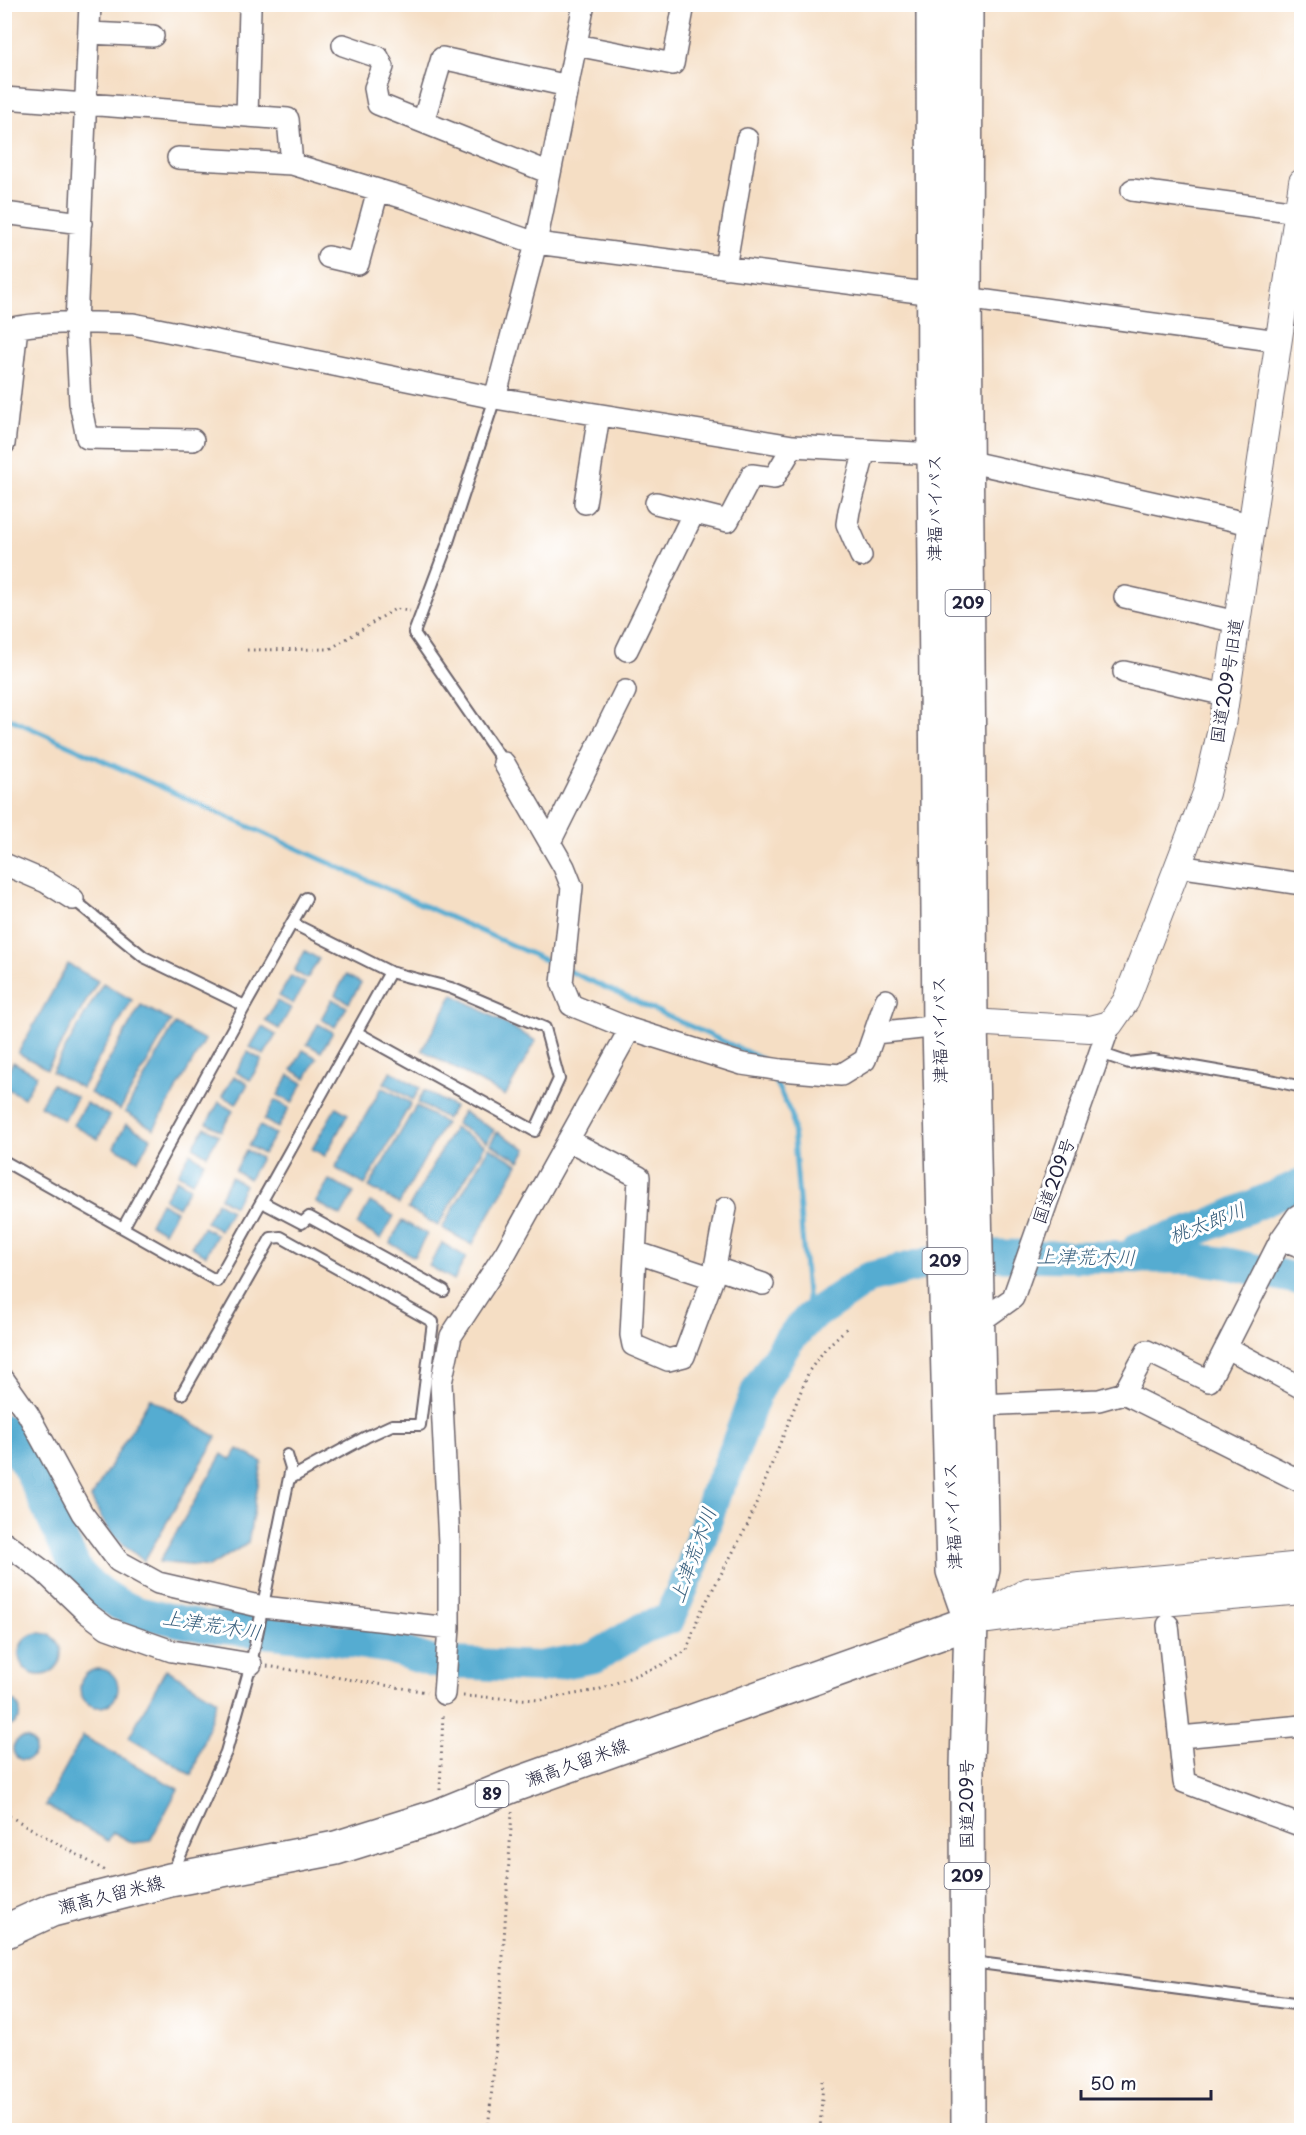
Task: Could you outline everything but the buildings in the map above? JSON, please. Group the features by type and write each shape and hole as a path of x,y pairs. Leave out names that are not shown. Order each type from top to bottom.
{"main road":[{"name":"津福バイパス","path":"933,4 949,296 967,460 971,1022 976,1201 963,1324 953,1571 971,1622"},
{"name":"津福バイパス","path":"966,4 949,296 934,454 939,1027 944,1196 963,1324 980,1405 982,1569 971,1622"},
{"name":"瀬高久留米線","path":"4,1932 52,1910 170,1880 336,1848 438,1816 514,1785 971,1622"},
{"name":"国道209号","path":"968,2130 967,1766 971,1622"}],"street":[{"path":"90,4 76,323 80,403 87,438 193,440"},
{"path":"495,398 536,243 584,4"},
{"path":"576,45 673,64 684,4"},
{"path":"247,116 250,9"},
{"path":"89,33 153,36"},
{"path":"343,45 378,57 383,67 375,88 378,104 550,172"},
{"path":"423,122 442,58 568,86"},
{"path":"4,98 288,119 292,164"},
{"path":"725,268 747,139"},
{"path":"178,158 292,164 536,243 1279,341"},
{"name":"国道209号旧道","path":"1110,1024 1126,1001 1206,793 1222,725 1279,341 1294,281 1297,212 1302,182"},
{"path":"328,257 358,264 378,190"},
{"path":"1132,190 1297,212"},
{"path":"4,213 81,222"},
{"path":"4,444 11,328 76,323 133,324 495,398 599,415 793,446 934,454 1251,524"},
{"path":"585,503 599,415"},
{"path":"656,503 728,520 752,475 774,478 793,446"},
{"path":"861,556 847,524 865,450"},
{"path":"627,650 694,512"},
{"path":"1125,597 1237,622"},
{"path":"1124,672 1226,694"},
{"path":"550,842 625,691"},
{"path":"504,763 564,867 572,887 562,983 571,1005 630,1029 742,1064 781,1071 841,1075 865,1060 886,1000"},
{"path":"4,864 46,882 73,899"},
{"path":"1177,866 1302,884"},
{"path":"875,1033 971,1022 1090,1029 1110,1024"},
{"name":"国道209号","path":"963,1324 1013,1298 1110,1024"},
{"path":"444,1694 449,1628 449,1543 441,1383 451,1336 506,1252 630,1029"},
{"path":"568,1140 639,1177 633,1345 668,1360 684,1356 714,1273 726,1208"},
{"path":"1124,1393 1147,1351 1209,1381 1281,1239 1297,1216 1302,1213"},
{"path":"1281,1239 1302,1247"},
{"path":"635,1252 764,1284"},
{"path":"1226,1347 1302,1388"},
{"path":"4,1380 28,1414 81,1513 118,1562 158,1583 263,1607 449,1628"},
{"path":"980,1405 1099,1400 1124,1393 1302,1482"},
{"path":"4,1542 43,1571 87,1613 107,1628 172,1651 251,1664"},
{"path":"971,1622 1028,1591 1302,1565"},
{"path":"971,1622 1035,1614 1302,1591"},
{"path":"1168,1625 1184,1782 1302,1826"},
{"path":"1180,1737 1302,1726"}],"lane":[{"path":"495,398 447,545 414,633 504,763"},
{"path":"123,1228 306,898"},
{"path":"73,899 144,957 245,1006"},
{"path":"292,923 390,972 451,988 545,1028 559,1079 535,1131 356,1032"},
{"path":"4,1161 217,1281 390,972"},
{"path":"1100,1053 1129,1063 1153,1060 1302,1087"},
{"path":"262,1202 302,1222 309,1217 444,1291"},
{"path":"182,1395 271,1238 282,1237 433,1322 420,1425 392,1425 289,1479"},
{"path":"170,1880 226,1752 251,1664 291,1468 287,1455"},
{"path":"967,1962 1302,2005"}],"path":[{"path":"247,650 330,649 395,609 422,613"},
{"path":"251,1664 444,1694 539,1700 598,1690 667,1663 687,1650 699,1615 747,1526 808,1371 826,1348 848,1327"},
{"path":"438,1816 444,1694"},
{"path":"488,2130 500,2004 514,1785"},
{"path":"4,1813 136,1888"},
{"path":"820,2130 823,2081"}],"water":[{"path":"305,951 319,959 307,979 294,971"},
{"path":"68,964 98,981 47,1069 18,1053"},
{"path":"346,975 361,983 349,1003 335,995"},
{"path":"291,976 305,983 293,1004 279,996"},
{"path":"103,983 132,1000 82,1088 52,1072"},
{"path":"453,994 536,1041 505,1096 422,1050"},
{"path":"332,999 347,1007 335,1027 321,1019"},
{"path":"277,1001 291,1008 279,1029 265,1021"},
{"path":"141,1005 171,1021 120,1110 90,1093"},
{"path":"175,1024 205,1040 154,1129 125,1112"},
{"path":"318,1024 333,1032 321,1052 307,1044"},
{"path":"262,1027 276,1035 264,1055 250,1047"},
{"path":"303,1050 317,1058 306,1078 292,1070"},
{"path":"248,1052 262,1060 250,1080 236,1072"},
{"path":"13,1062 37,1075 24,1098 5,1087 5,1076"},
{"path":"391,1071 420,1088 413,1100 384,1083"},
{"path":"289,1075 303,1083 292,1103 278,1095"},
{"path":"234,1076 248,1084 236,1104 222,1096"},
{"path":"52,1084 77,1097 64,1120 40,1106"},
{"path":"382,1087 411,1103 365,1185 335,1168"},
{"path":"424,1090 454,1107 447,1119 418,1103"},
{"path":"275,1100 289,1108 278,1128 264,1120"},
{"path":"219,1102 233,1111 221,1131 207,1123"},
{"path":"86,1103 110,1116 98,1139 73,1125"},
{"path":"416,1106 445,1123 399,1204 369,1187"},
{"path":"336,1107 348,1114 325,1156 312,1149"},
{"path":"463,1112 494,1130 487,1142 456,1124"},
{"path":"126,1124 151,1138 138,1160 114,1147"},
{"path":"260,1126 275,1134 263,1154 249,1146"},
{"path":"205,1127 219,1135 207,1155 193,1147"},
{"path":"454,1128 485,1145 438,1226 408,1209"},
{"path":"497,1132 527,1149 520,1161 490,1144"},
{"path":"489,1147 518,1164 472,1245 442,1228"},
{"path":"246,1150 261,1158 249,1179 235,1171"},
{"path":"190,1153 204,1162 192,1182 178,1174"},
{"path":"231,1177 245,1185 234,1206 220,1198"},
{"path":"176,1179 190,1187 178,1207 164,1199"},
{"path":"329,1180 354,1193 341,1216 316,1202"},
{"path":"217,1202 231,1210 220,1230 206,1222"},
{"path":"370,1202 394,1216 381,1239 357,1225"},
{"path":"161,1203 176,1211 164,1232 150,1224"},
{"path":"402,1221 427,1234 414,1257 390,1243"},
{"path":"203,1227 217,1235 206,1255 191,1247"},
{"path":"442,1243 466,1257 454,1280 429,1266"},
{"path":"150,1398 217,1437 144,1561 117,1539 106,1526 91,1498"},
{"path":"238,1449 262,1462 248,1543 209,1567 159,1562 222,1454 231,1460"},
{"path":"40,1633 55,1639 61,1654 55,1669 40,1675 25,1669 19,1654 25,1639"},
{"path":"99,1669 113,1674 118,1688 113,1702 99,1707 85,1702 80,1688 85,1674"},
{"path":"166,1669 217,1700 192,1775 129,1737"},
{"path":"5,1699 16,1702 20,1710 19,1719 13,1725 5,1727"},
{"path":"83,1736 178,1789 150,1841 133,1843 113,1832 108,1841 45,1805"},
{"path":"24,1738 32,1741 35,1749 32,1757 24,1760 16,1757 13,1749 16,1741"}],"waterway":[{"path":"4,716 558,966"},
{"path":"569,971 760,1058"},
{"path":"772,1075 792,1116 809,1318"},
{"name":"桃太郎川","path":"1138,1248 1202,1228 1302,1184"},
{"name":"上津荒木川","path":"4,1430 28,1467 77,1571 91,1586 120,1605 140,1613 203,1626 331,1639 390,1648 433,1662 539,1667 595,1657 643,1628 669,1619 690,1572 716,1491 725,1475 757,1390 788,1341 809,1318 868,1278 961,1255 1189,1258 1226,1263 1302,1280"}]}
